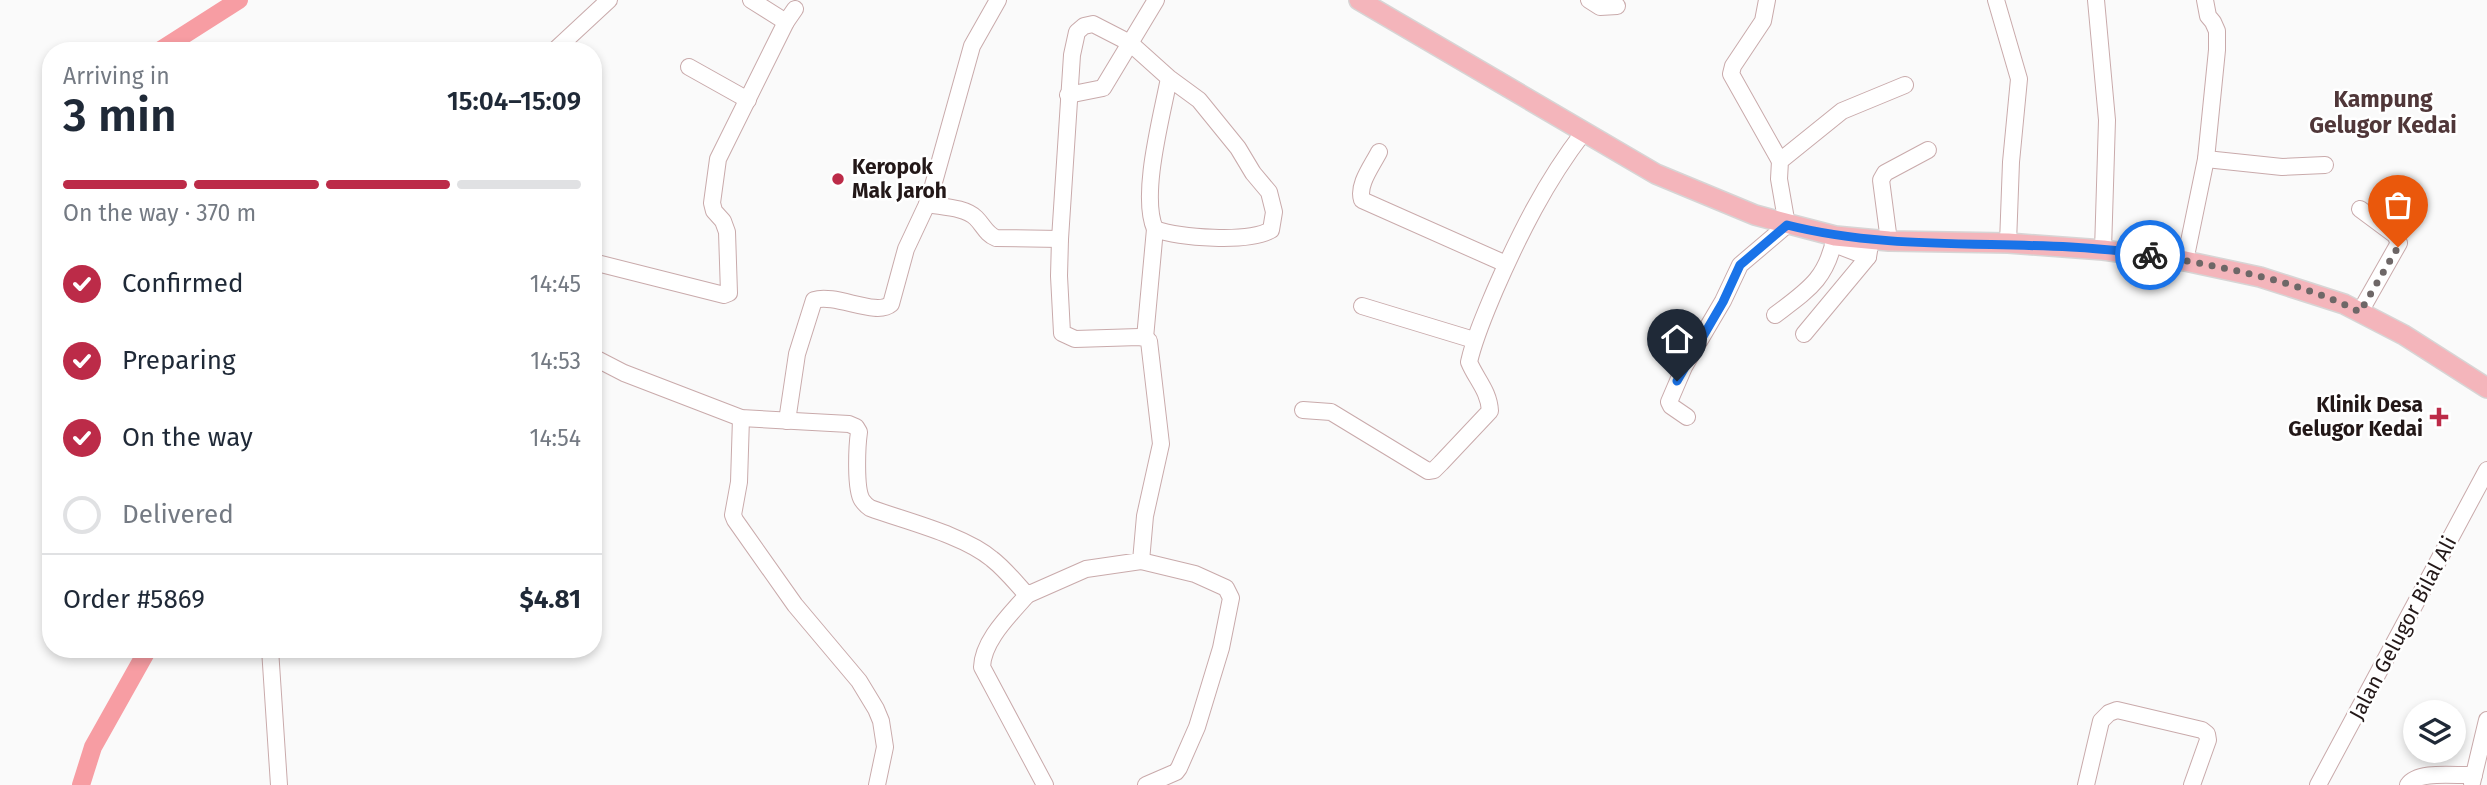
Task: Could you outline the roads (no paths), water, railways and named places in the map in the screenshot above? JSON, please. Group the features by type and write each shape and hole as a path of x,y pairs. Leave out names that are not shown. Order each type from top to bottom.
{"main road":[{"path":"1359,0 1656,174 1755,215 1834,240 1876,246 2008,243 2103,250 2185,261 2260,277 2332,299 2360,312 2404,335 2487,388"}],"street":[{"path":"564,42 609,0"},
{"path":"602,264 724,295 729,293 727,232 723,221 714,211 712,197 718,159 791,15 751,0"},
{"path":"787,421 797,354 811,303 828,297 881,309 891,304 906,249 927,204 972,46 998,0"},
{"path":"1068,95 1103,88 1156,0"},
{"path":"1589,0 1600,7 1617,6"},
{"path":"1687,417 1671,406 1669,401 1684,367 1723,302 1740,265 1787,225 1779,180 1780,161 1731,74 1733,66 1763,21 1767,0"},
{"path":"1996,0 2020,79 2011,162 2008,243"},
{"path":"2096,0 2107,120 2103,250"},
{"path":"2185,261 2206,159 2218,40 2205,0"},
{"path":"1141,561 1144,516 1161,444 1149,341 1145,338 1075,339 1062,333 1059,276 1068,95 1074,44 1077,32 1084,26 1093,24 1130,43 1169,78 1199,100 1269,192 1274,212 1271,230 1263,235 1204,237 1154,229"},
{"path":"689,67 748,100"},
{"path":"1145,338 1154,229 1151,221 1151,172 1169,78"},
{"path":"1780,161 1842,111 1905,85"},
{"path":"1303,410 1331,412 1428,471 1434,470 1490,411 1486,391 1469,362 1474,340 1506,264 1554,173 1583,133"},
{"path":"1804,334 1876,246 1881,180 1885,173 1928,150"},
{"path":"1379,152 1363,184 1360,193 1362,200 1506,264"},
{"path":"2206,159 2282,167 2325,164"},
{"path":"927,204 957,209 975,216 990,235 996,238 1060,239"},
{"path":"2360,209 2395,235 2399,243 2360,312"},
{"path":"1775,315 1807,290 1825,271 1834,240"},
{"path":"1362,306 1474,340"},
{"path":"602,362 624,373 741,418 849,424 856,427 859,432 859,488 864,503 870,508 947,535 991,557 1027,595"},
{"path":"741,418 739,482 733,515 802,614 859,681 876,709 885,747 877,785"},
{"name":"Jalan Gelugor Bilal Ali","path":"2318,785 2487,470"},
{"path":"1045,785 982,667 984,654 989,643 1027,595 1086,569 1141,561 1195,574 1226,588 1231,598 1221,648 1197,727 1180,768 1146,785"},
{"path":"271,658 279,785"},
{"path":"2086,785 2101,721 2117,710 2202,730 2207,734 2208,740 2192,785"},
{"path":"2408,785 2420,776 2473,780 2484,743 2487,720"}],"waterway":[{"path":"173,42 239,0"},
{"path":"81,785 93,747 143,658"}],"place":[{"name":"Keropok Mak Jaroh","path":"838,179"},
{"name":"Klinik Desa Gelugor Kedai","path":"2439,417"}],"district":[{"name":"Kampung Gelugor Kedai","path":"2383,112"}]}
